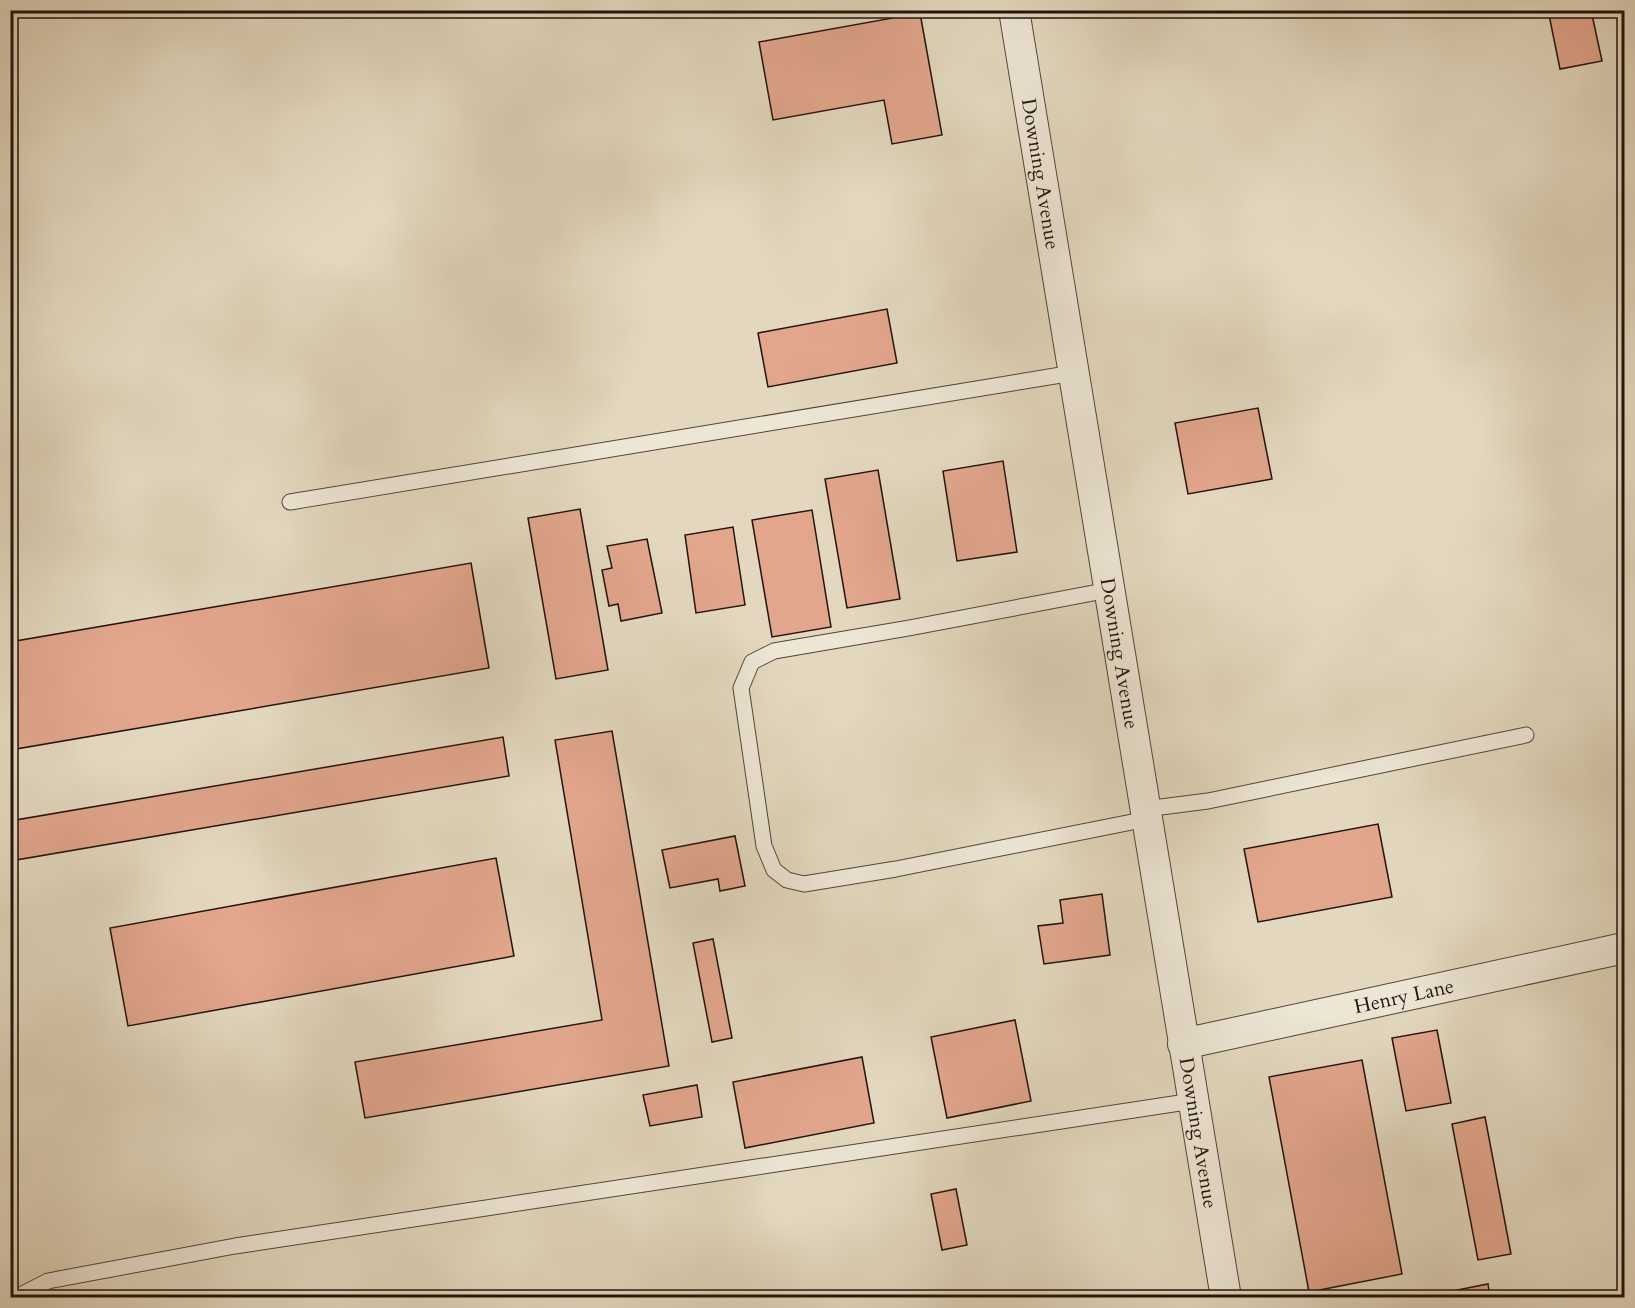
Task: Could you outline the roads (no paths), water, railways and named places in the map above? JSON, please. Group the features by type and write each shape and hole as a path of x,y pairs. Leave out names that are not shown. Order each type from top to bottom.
{"street":[{"name":"Downing Avenue","path":"1014,10 1226,1298"},
{"name":"Henry Lane","path":"1183,1044 1624,948"}],"lane":[{"path":"290,502 1073,373"},
{"path":"1109,590 774,651 752,662 741,688 765,846 774,870 787,880 804,885 896,869 1526,735"},
{"path":"15,1298 48,1281 235,1246 1193,1101"}]}
